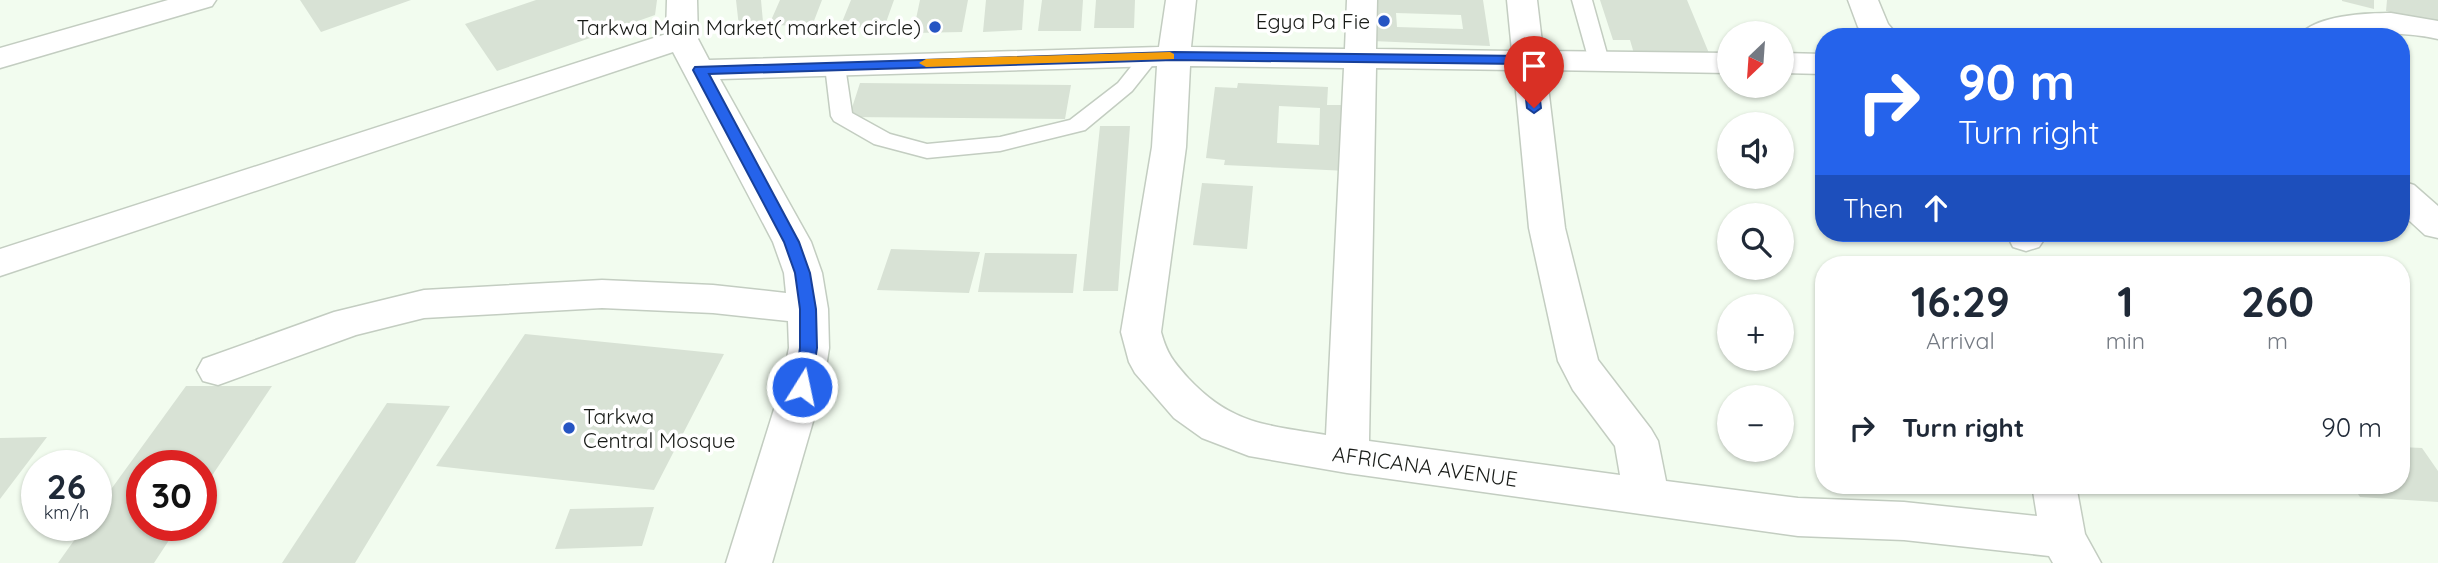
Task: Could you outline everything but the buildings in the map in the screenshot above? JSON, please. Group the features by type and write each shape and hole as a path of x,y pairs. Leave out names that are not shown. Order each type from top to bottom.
{"street":[{"path":"0,58 201,0"},
{"path":"682,0 691,54 792,242 803,273 808,309 809,348 802,387 749,563"},
{"name":"AFRICANA AVENUE","path":"1181,0 1162,57 1169,147 1141,332 1149,362 1189,406 1217,426 1249,439 1347,456 1798,517 1904,521 2071,550"},
{"path":"1347,456 1362,0"},
{"path":"1522,0 1547,228 1578,361 1588,379 1636,441 1647,498"},
{"path":"1863,0 1876,28"},
{"path":"2341,28 2353,24 2390,24 2438,30"},
{"path":"0,263 691,54 835,66 1162,57 1361,56 1717,63"},
{"path":"1794,63 1815,64"},
{"path":"2410,201 2438,226"},
{"path":"218,370 348,322 424,304 602,294 713,299 808,309"},
{"path":"2056,494 2071,550"}],"lane":[{"path":"1582,0 1599,61"},
{"path":"835,66 842,116 882,139 928,151 1000,144 1077,125 1162,57"}],"slow traffic":[{"path":"926,63 1170,56"}],"place":[{"name":"Egya Pa Fie","path":"1384,21"},
{"name":"Tarkwa Main Market( market circle)","path":"935,27"},
{"name":"Tarkwa Central Mosque","path":"569,428"}],"route":[{"path":"802,387 809,348 808,309 803,273 792,242 700,70 1174,56 1361,56 1529,60 1534,108"}]}
